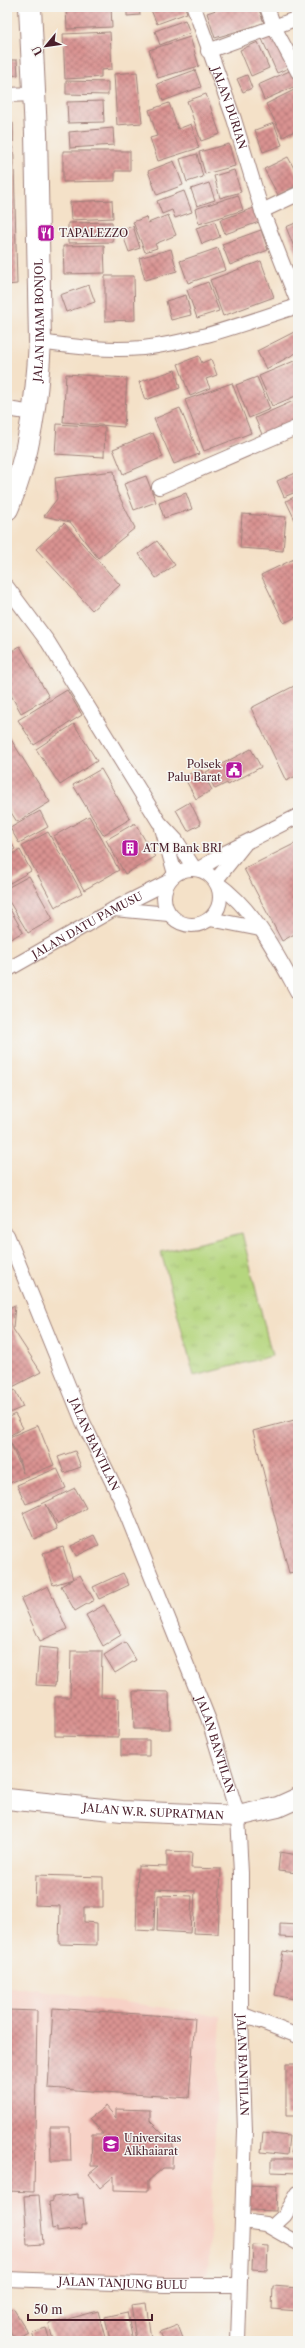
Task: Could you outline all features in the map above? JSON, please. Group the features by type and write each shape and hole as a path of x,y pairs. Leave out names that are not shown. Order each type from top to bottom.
{"highway":[{"name":"JALAN IMAM BONJOL","path":"7,509 16,489 26,452 38,375 40,342 34,94 30,7"}],"street":[{"name":"JALAN DURIAN","path":"194,7 208,51 234,119 262,211 298,303"},
{"path":"267,7 274,27 298,72"},
{"path":"208,51 298,18"},
{"path":"7,95 34,94"},
{"path":"262,211 298,194"},
{"path":"40,342 94,348 142,348 179,342 298,306"},
{"path":"7,409 33,413"},
{"path":"159,487 298,427"},
{"path":"7,587 48,642 159,822 176,840 197,869"},
{"path":"197,869 298,816"},
{"path":"159,822 172,878"},
{"path":"216,882 246,843"},
{"path":"216,882 221,896 218,909 210,919 198,925 189,925 178,922 169,914 164,904 164,893 172,878 184,869 197,869 209,874 216,882 232,894 244,907 260,929 298,993"},
{"name":"JALAN DATU PAMUSU","path":"7,970 172,878"},
{"path":"114,910 169,914"},
{"path":"210,919 260,929"},
{"name":"JALAN BANTILAN","path":"7,1235 83,1422 120,1498 208,1718 238,1816 241,1873 241,2014 245,2131 238,2285 238,2341"},
{"name":"JALAN W.R. SUPRATMAN","path":"7,1799 122,1811 238,1816 278,1807 298,1798"},
{"path":"241,2014 298,2036"},
{"path":"272,2227 288,2211 298,2193"},
{"path":"242,2221 258,2222 272,2227 298,2243"},
{"name":"JALAN TANJUNG BULU","path":"7,2279 165,2285 238,2285"}],"shaded area":[{"name":"Universitas Alkhaiarat","path":"7,1988 34,1989 221,2016 208,2272 200,2281 7,2275"}],"green space":[{"path":"242,1233 272,1356 194,1376 161,1252"}],"building":[{"path":"111,7 112,27 67,29 66,9"},
{"path":"127,7 139,7 140,15 127,16"},
{"path":"160,7 185,7 187,13 157,24 151,10"},
{"path":"225,7 258,7 264,23 215,38 207,13"},
{"path":"185,20 190,33 160,45 155,31"},
{"path":"110,32 112,69 101,70 101,77 65,79 63,34"},
{"path":"276,33 291,67 277,73 262,39"},
{"path":"190,37 199,66 158,78 149,50"},
{"path":"258,42 269,68 251,76 240,50"},
{"path":"7,60 17,60 18,75 7,76"},
{"path":"294,69 298,85 264,100 258,85"},
{"path":"195,70 201,87 163,101 157,84"},
{"path":"137,72 142,123 117,125 114,74"},
{"path":"247,75 252,88 243,92 237,79"},
{"path":"66,81 108,82 108,95 66,94"},
{"path":"298,88 298,129 283,137 266,104"},
{"path":"206,94 220,134 201,141 187,101"},
{"path":"103,101 104,122 68,123 67,102"},
{"path":"169,103 178,129 191,124 199,148 158,161 150,138 157,136 149,110"},
{"path":"13,123 17,284 7,285 7,124"},
{"path":"274,123 282,145 263,152 255,130"},
{"path":"113,128 114,145 70,148 69,132"},
{"path":"229,144 235,166 205,174 199,152"},
{"path":"63,151 130,151 130,171 115,171 115,181 63,182"},
{"path":"197,154 203,177 187,182 180,159"},
{"path":"288,157 298,176 298,185 278,195 264,169"},
{"path":"174,161 183,185 157,195 148,171"},
{"path":"234,170 241,192 220,198 214,176"},
{"path":"209,183 215,200 197,206 191,189"},
{"path":"184,191 192,212 175,218 172,210 162,214 157,201"},
{"path":"238,195 243,210 199,224 195,209"},
{"path":"112,200 113,218 71,220 70,202"},
{"path":"254,208 259,222 225,234 220,220"},
{"path":"168,215 176,235 155,244 157,248 145,252 133,222 146,217 148,223"},
{"path":"112,222 113,242 68,243 68,223"},
{"path":"215,222 220,237 202,244 196,228"},
{"path":"298,222 298,257 286,227"},
{"path":"133,226 140,248 129,252 121,230"},
{"path":"261,230 268,250 230,265 222,244"},
{"path":"104,245 105,273 64,274 63,246"},
{"path":"218,248 226,270 188,283 180,261"},
{"path":"171,249 177,271 145,280 139,258"},
{"path":"261,261 274,297 223,316 210,280"},
{"path":"105,276 134,276 135,320 105,321"},
{"path":"208,282 219,311 197,318 187,290"},
{"path":"89,285 95,302 66,312 60,295"},
{"path":"186,295 191,315 171,320 166,301"},
{"path":"296,331 298,352 266,369 257,351"},
{"path":"199,356 202,363 211,359 217,375 206,379 210,388 190,396 178,364"},
{"path":"294,361 298,370 298,395 272,406 259,376"},
{"path":"175,370 180,388 145,400 139,382"},
{"path":"66,374 127,378 124,427 63,422"},
{"path":"257,377 270,409 249,418 236,385"},
{"path":"232,383 251,433 204,451 185,400"},
{"path":"298,399 298,425 264,439 255,418"},
{"path":"180,408 199,454 174,464 154,419"},
{"path":"57,424 105,427 104,457 55,454"},
{"path":"153,433 163,457 123,474 113,449"},
{"path":"114,471 117,492 135,528 98,558 70,522 44,516 57,499 55,478"},
{"path":"298,472 298,491 284,497 277,481"},
{"path":"146,476 156,502 134,510 124,484"},
{"path":"186,493 192,509 164,518 159,503"},
{"path":"298,495 298,518 295,520 286,501"},
{"path":"242,514 286,517 283,551 240,548"},
{"path":"64,523 120,585 92,610 36,549"},
{"path":"157,541 175,565 156,578 139,554"},
{"path":"298,557 298,616 284,623 261,575"},
{"path":"20,646 49,697 21,713 7,688 7,654"},
{"path":"298,684 298,775 286,781 251,708"},
{"path":"67,690 82,715 34,745 18,720"},
{"path":"74,724 97,761 60,785 36,749"},
{"path":"7,733 50,802 17,822 7,806"},
{"name":"Polsek Palu Barat","path":"251,749 261,767 228,785 227,783 215,789 206,772"},
{"path":"200,768 212,790 196,799 184,777"},
{"path":"101,769 130,819 103,835 73,785"},
{"path":"190,802 201,824 188,831 176,810"},
{"path":"40,811 48,827 19,843 10,828"},
{"path":"89,816 119,870 84,890 54,836"},
{"name":"ATM Bank BRI","path":"135,823 155,857 125,874 106,840"},
{"path":"48,832 82,893 55,907 22,846"},
{"path":"7,836 15,849 7,854"},
{"path":"298,842 298,932 282,941 244,869"},
{"path":"20,850 31,871 8,884 7,857"},
{"path":"29,876 53,919 28,933 7,898 7,888"},
{"path":"7,904 23,932 7,941"},
{"path":"15,1305 13,1329 41,1372 7,1390 7,1309"},
{"path":"15,1390 23,1407 7,1414 7,1394"},
{"path":"15,1414 23,1428 7,1437 7,1418"},
{"path":"298,1419 298,1571 289,1573 253,1431"},
{"path":"38,1425 54,1465 7,1484 7,1438","holes":["10,1441 18,1457 23,1473"]},
{"path":"75,1451 81,1467 64,1473 58,1457"},
{"path":"57,1468 66,1488 26,1504 17,1485"},
{"path":"75,1488 86,1508 58,1524 46,1504 57,1529 34,1539 23,1513"},
{"path":"94,1535 99,1545 76,1556 71,1546"},
{"path":"63,1547 73,1579 53,1585 43,1553"},
{"path":"123,1573 129,1585 99,1599 93,1587"},
{"path":"80,1575 94,1600 75,1611 61,1586"},
{"path":"48,1586 67,1629 40,1641 21,1599"},
{"path":"104,1605 121,1635 103,1646 86,1615"},
{"path":"125,1642 136,1660 115,1673 104,1655"},
{"path":"39,1647 58,1649 55,1686 36,1685"},
{"path":"71,1651 102,1651 101,1697 119,1698 118,1737 55,1736 55,1697 70,1697"},
{"path":"133,1691 169,1692 170,1729 134,1729"},
{"path":"121,1740 149,1740 149,1756 121,1756"},
{"path":"167,1851 192,1852 191,1868 221,1869 218,1934 193,1933 195,1891 155,1889 154,1931 136,1930 138,1866 167,1867"},
{"path":"280,1852 298,1855 298,1873 278,1871"},
{"path":"36,1875 103,1877 103,1907 84,1907 84,1922 97,1923 97,1945 59,1944 60,1906 35,1905"},
{"path":"158,1895 192,1896 190,1933 157,1931"},
{"path":"280,1924 298,1925 298,1938 280,1937"},
{"path":"283,1951 298,1954 298,2000 275,1995"},
{"path":"53,2008 195,2018 189,2098 48,2088"},
{"path":"7,2010 37,2011 34,2192 7,2191"},
{"path":"286,2064 298,2064 298,2116 286,2116"},
{"path":"106,2106 116,2118 116,2109 150,2110 150,2121 165,2136 173,2137 172,2168 163,2168 148,2181 148,2191 114,2190 114,2176 100,2188 89,2174 99,2166 91,2166 92,2134 103,2134 90,2118"},
{"path":"50,2127 70,2127 71,2161 51,2161"},
{"path":"298,2129 298,2155 291,2153"},
{"path":"263,2133 289,2136 287,2155 261,2152"},
{"path":"271,2159 298,2159 298,2173 271,2172"},
{"path":"248,2185 277,2186 276,2211 247,2210"},
{"path":"78,2194 78,2198 83,2198 86,2225 82,2225 82,2229 57,2232 57,2228 52,2229 49,2202 53,2201 53,2197"},
{"path":"39,2195 43,2244 27,2245 24,2196"},
{"path":"253,2245 268,2246 267,2270 252,2269"},
{"path":"273,2286 298,2288 298,2311 272,2309"},
{"path":"146,2303 151,2339 136,2341 131,2305"},
{"path":"13,2308 29,2334 16,2341 7,2326 7,2312"},
{"path":"98,2311 106,2341 53,2341 49,2324"},
{"path":"127,2312 133,2341 110,2341 105,2317"},
{"path":"178,2325 184,2341 164,2341 160,2332"},
{"path":"46,2328 50,2341 35,2341 32,2332"}],"place":[{"name":"TAPALEZZO","path":"46,233"},
{"name":"Polsek Palu Barat","path":"234,770"},
{"name":"ATM Bank BRI","path":"130,848"},
{"name":"Universitas Alkhaiarat","path":"111,2144"}]}
